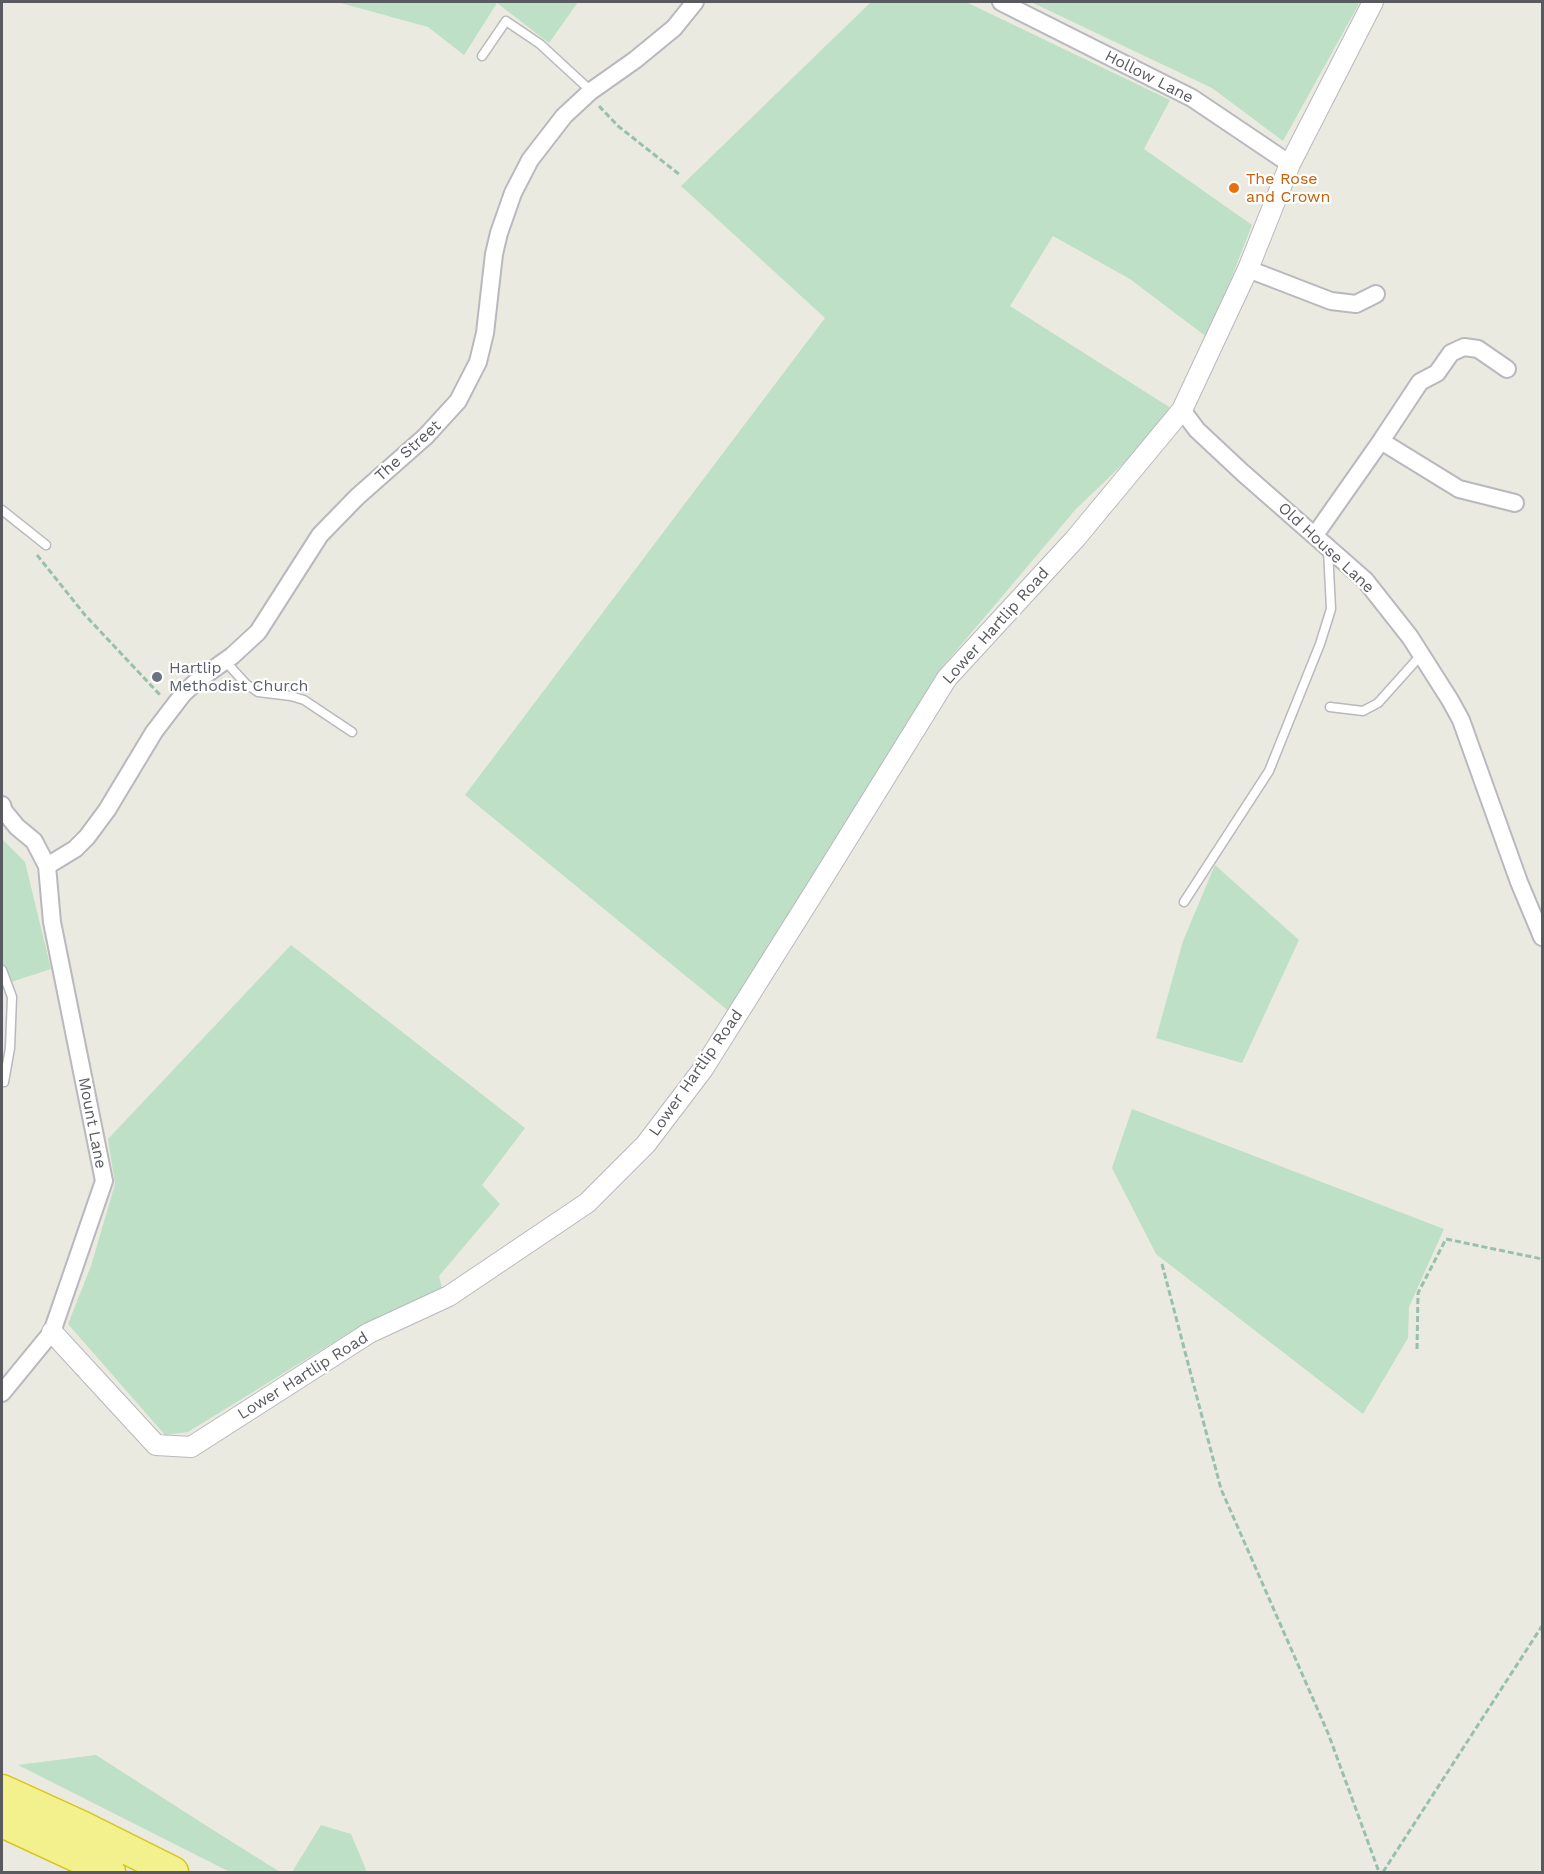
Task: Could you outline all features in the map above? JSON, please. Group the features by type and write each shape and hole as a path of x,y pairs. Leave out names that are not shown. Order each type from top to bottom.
{"highway":[{"path":"2,1790 173,1872"},
{"path":"2,1822 110,1872"}],"street":[{"name":"The Street","path":"47,866 75,849 87,837 154,732 172,708 198,680 225,661 258,632 320,536 357,497 426,436 458,401 478,362 485,333 494,254 513,193 530,160 564,116 589,93 674,28 695,2"},
{"name":"Hollow Lane","path":"1001,2 1192,98 1290,164"},
{"path":"1290,164 1373,2"},
{"name":"Lower Hartlip Road","path":"52,1332 156,1445 191,1447 369,1333 449,1296 587,1203 646,1144 703,1069 947,678 1075,539 1182,410 1248,269 1290,164"},
{"path":"1248,269 1331,301 1356,304 1376,294"},
{"path":"1315,535 1419,382 1437,372 1451,353 1464,347 1478,349 1507,369"},
{"name":"Old House Lane","path":"1182,410 1197,430 1243,473 1365,580 1422,654 1461,720 1519,882 1538,918 1542,937"},
{"path":"1381,441 1459,489 1515,503"},
{"path":"2,810 34,841 47,866"},
{"name":"Mount Lane","path":"2,1393 52,1332 104,1181 52,922 47,866"}],"lane":[{"path":"482,56 506,21 540,44 589,93"},
{"path":"2,510 46,545"},
{"path":"1184,902 1269,771 1320,644 1331,609 1328,547"},
{"path":"1330,707 1363,711 1378,703 1422,654"},
{"path":"225,661 246,684 258,692 304,700 352,732"},
{"path":"2,970 12,997 10,1048 4,1082"}],"path":[{"path":"589,93 618,126 680,175"},
{"path":"37,555 85,615 172,708"},
{"path":"1418,1349 1418,1293 1446,1239 1542,1259"},
{"path":"1162,1264 1221,1490 1328,1733 1381,1872"},
{"path":"1381,1872 1542,1626"}],"green space":[{"path":"337,2 578,2 549,43 497,3 464,55 428,27"},
{"path":"871,2 966,2 1170,100 1144,149 1252,225 1208,338 1130,279 1053,236 1010,306 1177,412 1076,509 939,671 731,1013 465,795 825,318 681,186"},
{"path":"1031,2 1360,2 1283,141 1212,88"},
{"path":"2,839 25,862 51,969 2,985"},
{"path":"1215,865 1299,940 1242,1063 1156,1038 1183,941"},
{"path":"291,945 525,1128 482,1185 500,1204 439,1276 443,1292 365,1323 188,1432 165,1435 68,1324 91,1266 115,1184 108,1139"},
{"path":"1132,1109 1444,1229 1409,1307 1408,1338 1363,1414 1156,1254 1112,1168"},
{"path":"96,1755 280,1872 230,1872 18,1765"},
{"path":"321,1825 351,1834 367,1872 292,1872"}],"place":[{"name":"The Rose and Crown","path":"1234,188"},
{"name":"Hartlip Methodist Church","path":"157,677"}]}
